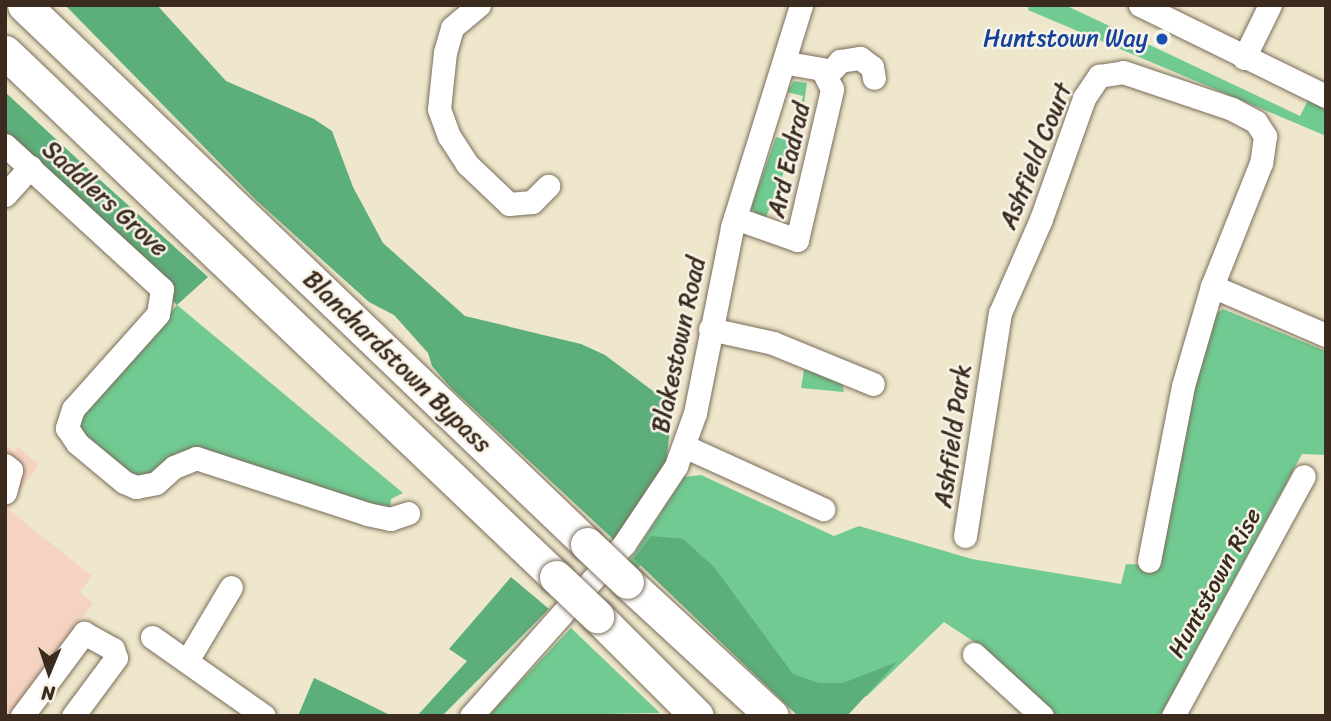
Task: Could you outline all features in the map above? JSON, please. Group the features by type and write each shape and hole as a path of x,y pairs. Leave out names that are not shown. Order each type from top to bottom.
{"highway":[{"name":"Blanchardstown Bypass","path":"24,5 587,544 772,716"},
{"path":"47,5 139,96 195,169"},
{"name":"Blanchardstown Bypass","path":"5,52 556,577 697,716"},
{"path":"5,74 356,407 444,471"}],"street":[{"path":"479,5 452,28 445,52 439,108 449,136 467,164 509,204 532,202 548,186"},
{"name":"Blakestown Road","path":"471,716 624,544 667,483 684,446 735,218 801,5"},
{"path":"1140,5 1326,96"},
{"path":"1244,58 1270,5"},
{"path":"828,74 847,58 860,58 872,67 874,78"},
{"name":"Ard Eadrad","path":"735,218 797,240 832,89 828,74 783,62"},
{"name":"Ashfield Court","path":"993,343 1003,304 1041,219 1084,98 1099,76 1123,72 1177,88 1245,115 1262,129 1261,163 1212,286 1175,419 1149,561"},
{"name":"Saddlers Grove","path":"5,145 158,282 163,296 156,316 72,409 67,428 76,443 124,482 136,486 156,483 174,467 196,458 366,514 390,519 408,513"},
{"path":"5,195 30,167"},
{"path":"1212,286 1326,335"},
{"path":"710,329 774,343 860,385"},
{"name":"Ashfield Park","path":"965,536 993,343"},
{"path":"684,446 824,509"},
{"path":"5,465 11,470 5,492"},
{"name":"Huntstown Rise","path":"1173,716 1276,510 1304,476"},
{"path":"187,661 231,587"},
{"path":"22,716 84,633 113,649 116,659 73,716"},
{"path":"152,637 264,716"},
{"path":"974,654 1042,716"}],"shaded area":[{"path":"5,444 14,452 18,447 39,465 13,498 9,510 92,576 80,592 93,603 10,714 5,710"}],"green space":[{"path":"65,5 157,5 226,81 314,119 332,131 353,187 383,243 465,316 581,344 605,355 661,397 672,413 666,463 615,541 451,388 432,366 428,353 394,315 369,302 257,201"},
{"path":"1029,5 1065,5 1300,116 1308,100 1326,108 1326,136 1028,10"},
{"path":"794,81 807,83 800,132 764,222 751,208 776,137 790,141 792,137 803,96 787,92"},
{"path":"5,92 208,277 177,305 5,132"},
{"path":"177,305 403,493 391,499 390,512 198,451 140,479 80,437 75,420"},
{"path":"1223,309 1326,351 1326,455 1302,454 1160,716 1054,716 988,651 944,622 867,696 841,703 816,698 650,555 637,569 629,562 684,477 701,475 834,536 859,526 972,559 1121,584 1126,564 1150,565 1176,431 1214,315"},
{"path":"805,364 841,378 844,392 801,388"},
{"path":"651,536 683,539 714,567 793,674 819,683 843,683 897,662 847,716 798,716 634,559"},
{"path":"511,577 549,609 442,716 417,716 467,661 449,649"},
{"path":"571,628 660,713 488,716"},
{"path":"314,678 337,689 392,716 298,716"}],"place":[{"name":"Huntstown Way","path":"1162,39"}]}
